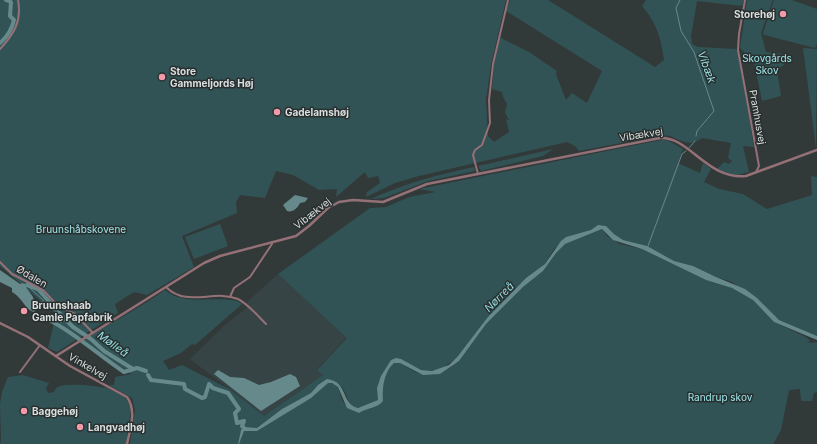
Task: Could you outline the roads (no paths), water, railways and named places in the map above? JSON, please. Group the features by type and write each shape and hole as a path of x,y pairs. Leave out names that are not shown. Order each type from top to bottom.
{"street":[{"path":"0,49 11,38 17,27 19,13 18,0"},
{"path":"478,174 473,155 475,150 482,145 490,123 493,64 508,0"},
{"name":"Pramhusvej","path":"745,0 739,34 738,50 759,166"},
{"name":"Vibækvej","path":"56,356 88,334 165,286 214,258 296,236 328,208 339,202 352,200 383,202 427,184 665,138 675,141 727,176 736,177 756,173 817,150"},
{"path":"756,173 759,166 764,169"},
{"path":"230,297 234,288 250,277 272,242"},
{"name":"Ødalen","path":"0,262 12,274 43,290 57,306 75,314 92,332"},
{"path":"165,286 173,293 181,297 230,297 240,300 266,324"},
{"name":"Vinkelvej","path":"0,323 40,345 84,374 127,397 132,406 127,444"},
{"path":"20,372 40,345"}],"waterway":[{"name":"Mølleå","path":"0,43 9,33 14,20 10,16 11,2 6,0"},
{"name":"Vibæk","path":"680,0 676,8 681,31 694,52 714,111 697,131 696,136"},
{"name":"Vibæk","path":"689,148 695,141"},
{"name":"Vibæk","path":"648,246 682,154 686,151"},
{"name":"Mølleå","path":"19,288 27,285 38,289 53,306"},
{"name":"Mølleå","path":"31,285 30,288 44,301 33,304"},
{"name":"Mølleå","path":"54,308 73,327 91,339 104,351 133,369"},
{"path":"45,318 48,314 61,323 64,318"},
{"path":"43,317 65,329 124,372 137,368 146,371"},
{"name":"Mølleå","path":"148,375 151,380 184,384 185,389 202,398 205,397 209,384 213,388 228,393 239,409 235,413 237,423 244,421 242,426 245,429"}],"place":[{"name":"Storehøj","path":"783,14"},
{"name":"Store Gammeljords Høj","path":"162,77"},
{"name":"Gadelamshøj","path":"277,112"},
{"name":"Bruunshaab Gamle Papfabrik","path":"24,311"},
{"name":"Baggehøj","path":"24,411"},
{"name":"Langvadhøj","path":"80,427"}],"park label":[{"name":"Skovgårds Skov","path":"767,64"},
{"name":"Bruunshåbskovene","path":"81,229"},
{"name":"Randrup skov","path":"720,397"}],"water label":[{"name":"Nørreå","path":"499,297"}]}
